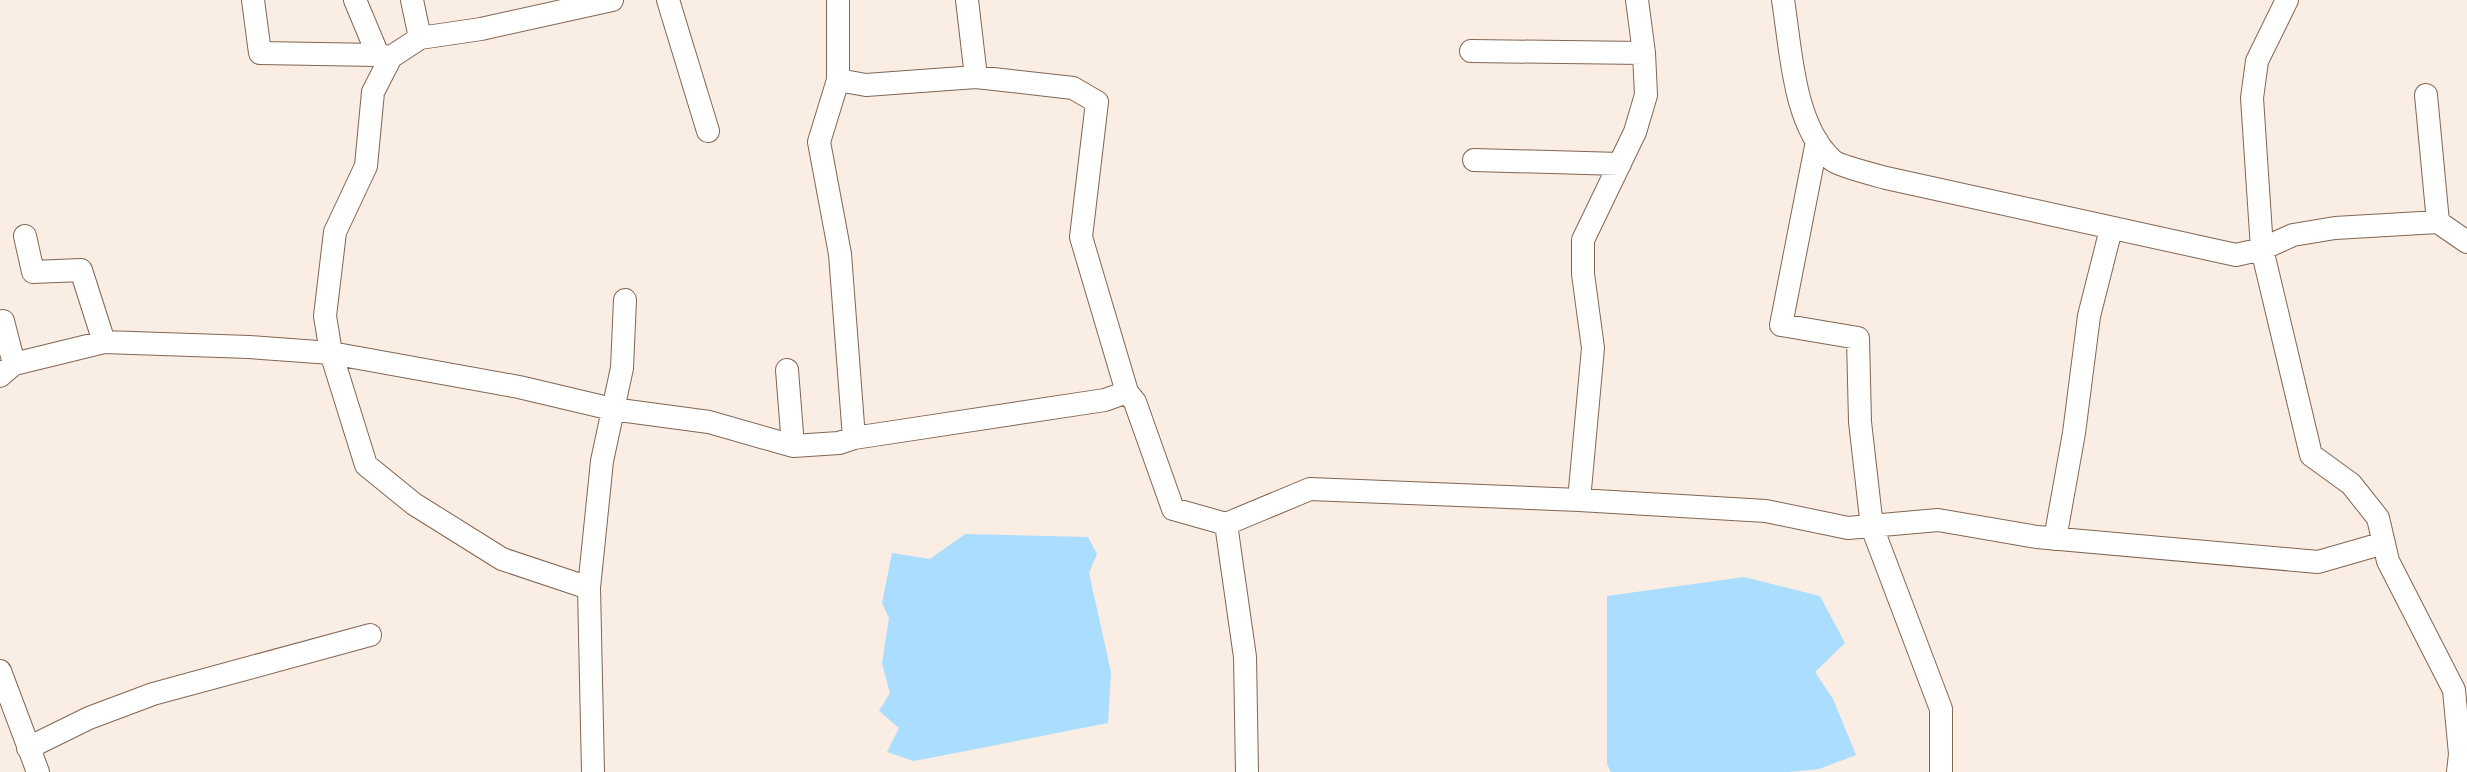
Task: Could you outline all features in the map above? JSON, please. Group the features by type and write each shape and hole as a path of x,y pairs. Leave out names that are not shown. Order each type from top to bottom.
{"street":[{"path":"253,0 260,53 384,56 420,38 481,29 612,0"},
{"path":"355,0 384,56 372,92 366,166 335,232 325,316 331,353 366,465 414,504 502,559 589,588"},
{"path":"412,0 420,38"},
{"path":"668,0 708,131"},
{"path":"838,0 838,80 818,142 840,254 854,438"},
{"path":"966,0 976,77"},
{"path":"1579,500 1594,348 1583,274 1583,240 1635,132 1646,95 1644,53 1637,0"},
{"path":"1783,0 1799,97 1808,128 1831,160 1886,178 2112,229 2236,255 2262,249 2293,235 2335,228 2438,222 2467,242"},
{"path":"2287,0 2257,61 2252,98 2262,249 2311,455 2351,484 2378,518 2388,561 2460,688 2460,754 2458,772"},
{"path":"1471,51 1644,53"},
{"path":"838,80 866,85 976,77 1073,88 1096,102 1081,237 1127,392 1135,402 1173,509 1226,524 1310,489 1579,500 1766,511 1848,528 1938,520 2055,539 2318,562 2384,543"},
{"path":"2426,95 2438,222"},
{"path":"1817,141 1781,325 1858,338 1860,422 1872,527 1941,709 1941,772"},
{"path":"1474,160 1620,164"},
{"path":"2055,539 2074,433 2089,316 2112,229"},
{"path":"25,236 33,272 81,270 104,342"},
{"path":"593,772 589,588 602,461 622,368 625,300"},
{"path":"2,321 7,370 104,342 249,347 331,353 519,387 612,409 709,422 793,446 838,442 854,438 1105,400 1127,392"},
{"path":"787,370 793,446"},
{"path":"1226,524 1245,657 1246,772"},
{"path":"28,748 89,718 153,694 370,635"},
{"path":"0,671 38,772"}],"water":[{"path":"965,534 1088,537 1097,554 1089,573 1111,672 1108,723 914,761 887,752 899,728 879,711 890,693 882,663 889,618 882,603 892,553 930,559"},
{"path":"1744,577 1820,596 1845,643 1815,672 1833,699 1856,755 1819,769 1788,772 1611,772 1607,764 1607,596"}]}
